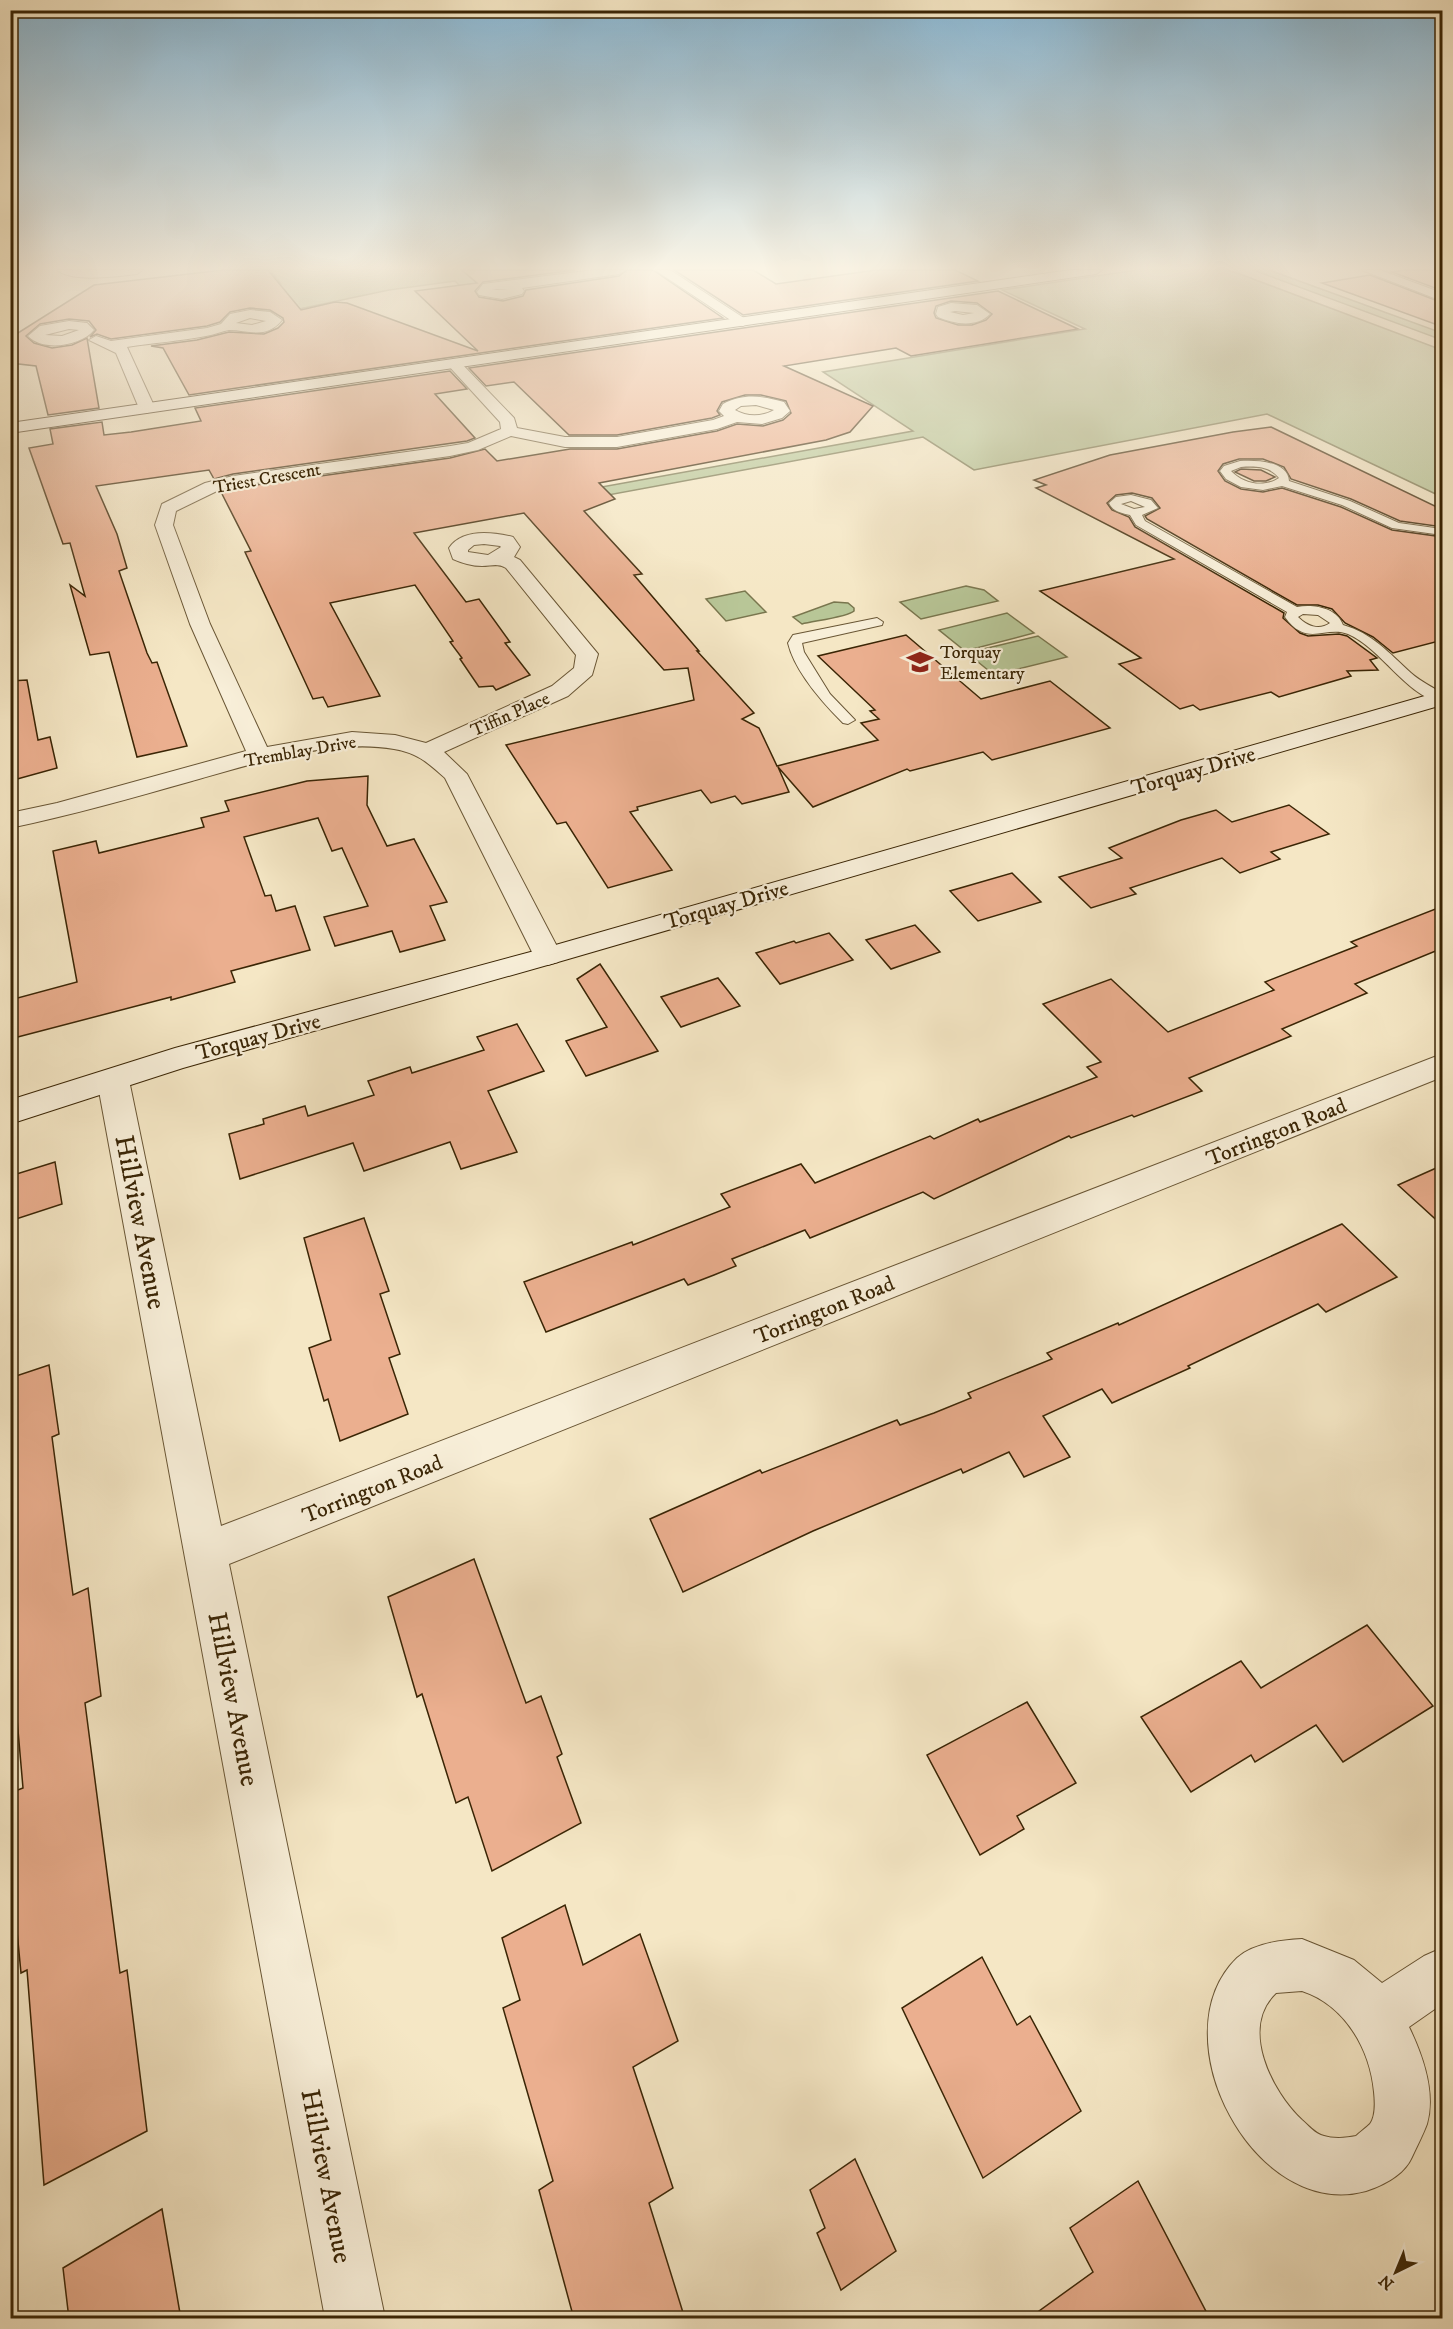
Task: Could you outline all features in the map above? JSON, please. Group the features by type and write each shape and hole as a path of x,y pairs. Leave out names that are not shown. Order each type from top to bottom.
{"street":[{"path":"134,379 147,408"},
{"path":"10,428 352,379"},
{"path":"468,379 508,421 509,431 556,441 617,442 717,424 735,417"},
{"name":"Triest Crescent","path":"259,755 200,624 164,525 168,508 211,487 233,481 450,451 472,447 509,431"},
{"name":"Tiffin Place","path":"428,751 560,691 584,670 587,654 513,564 500,557"},
{"name":"Torquay Drive","path":"10,1112 175,1059 548,956 1442,699"},
{"name":"Tremblay Drive","path":"10,821 61,810 259,755 352,739 395,742 428,751 455,774 548,956"},
{"name":"Torrington Road","path":"205,1553 1443,1065"},
{"name":"Hillview Avenue","path":"113,1080 355,2319"},
{"path":"1376,2018 1443,1974"}],"lane":[{"path":"1282,482 1346,503 1396,526 1443,532"},
{"path":"1135,513 1140,523 1296,612"},
{"path":"1336,627 1337,624 1333,617 1322,612 1307,610 1292,614 1292,621 1303,627 1318,631 1336,627 1354,632 1373,644 1408,678 1442,699"},
{"path":"848,720 825,697 797,652 795,643 798,638 876,622"}],"green space":[{"path":"833,379 1442,379 1442,497 1267,414 974,470 923,437 592,498 585,490 913,431"},
{"path":"966,586 984,590 998,601 921,619 900,602"},
{"path":"745,591 766,612 726,621 706,599"},
{"path":"834,602 848,603 854,611 838,617 802,624 793,617"},
{"path":"1007,613 1034,633 965,651 939,630"},
{"path":"1038,636 1067,657 994,675 967,653"}],"building":[{"path":"39,379 94,379 99,408 48,415"},
{"path":"180,379 302,379 189,395"},
{"path":"397,379 457,379 467,389 435,394 475,438 233,474 214,479 209,470 96,486 117,534 127,568 119,571 147,653 152,663 157,662 187,746 137,757 109,652 90,655 70,585 85,596 70,543 63,544 29,448 53,444 50,429 102,422 104,435 201,421 195,408"},
{"path":"479,379 812,379 873,406 850,432 826,440 599,483 615,499 584,511 642,574 634,575 699,651 697,651 754,713 742,719 759,728 777,766 878,740 861,723 879,719 870,711 875,710 818,656 906,635 981,699 1050,681 1110,728 992,760 983,752 910,771 907,769 813,807 778,767 789,792 742,804 735,796 711,803 701,790 637,807 638,810 630,812 672,870 608,888 566,822 557,824 506,745 694,700 688,668 664,670 524,513 414,533 466,602 479,599 510,642 505,643 530,675 496,690 493,686 479,687 450,642 453,641 415,585 330,603 380,696 328,707 323,697 313,699 245,552 251,551 221,492 234,488 450,458 485,449 497,461 570,449 617,449 717,431 737,424 763,426 783,420 791,413 786,401 761,395 745,395 722,402 717,411 720,415 712,418 617,435 569,435 514,382 486,386"},
{"path":"1271,427 1443,510 1443,527 1400,521 1351,499 1291,479 1284,467 1263,459 1239,459 1223,464 1218,471 1225,481 1241,489 1263,492 1282,488 1341,507 1392,530 1443,537 1443,640 1393,653 1373,637 1345,623 1332,609 1318,605 1297,605 1147,519 1145,516 1160,508 1152,498 1132,493 1116,495 1107,503 1112,510 1129,517 1135,527 1284,613 1283,618 1300,633 1308,636 1339,634 1347,636 1377,658 1370,660 1378,670 1347,671 1351,676 1279,697 1271,692 1200,710 1193,705 1180,709 1119,664 1141,658 1040,591 1174,559 1036,488 1046,485 1034,480 1110,455"},
{"path":"1241,469 1261,470 1275,477 1266,481 1254,481 1235,472"},
{"path":"27,680 38,740 50,737 57,768 10,781 10,681"},
{"path":"368,776 367,805 387,846 414,839 447,902 430,906 445,940 400,952 392,931 335,946 324,917 368,906 342,848 332,851 318,818 244,837 265,896 271,895 276,911 295,906 310,950 231,971 235,982 10,1039 10,1000 77,982 53,851 96,841 99,853 204,827 201,818 229,811 225,801 307,781"},
{"path":"1289,805 1329,834 1271,852 1280,859 1240,873 1222,858 1130,888 1136,894 1091,908 1059,877 1122,858 1109,848 1181,820 1216,810 1232,822"},
{"path":"1012,873 1041,902 978,921 950,891"},
{"path":"1443,906 1443,948 1355,984 1367,993 1282,1029 1291,1036 1189,1078 1202,1091 1134,1117 1132,1115 1071,1138 1069,1136 934,1199 923,1192 810,1238 805,1230 732,1259 736,1266 714,1275 688,1285 684,1279 546,1332 524,1282 632,1242 633,1245 730,1207 721,1194 801,1164 815,1183 930,1136 934,1139 978,1119 980,1122 1097,1077 1087,1067 1101,1062 1043,1004 1111,979 1168,1032 1274,990 1265,982 1357,946 1351,942"},
{"path":"915,925 940,952 891,969 866,940"},
{"path":"829,933 853,960 780,984 756,953 794,941 796,943"},
{"path":"600,964 658,1051 586,1076 566,1041 607,1027 577,979"},
{"path":"718,978 740,1006 681,1027 661,997"},
{"path":"517,1024 544,1071 488,1091 517,1152 461,1169 450,1142 364,1171 353,1143 240,1179 229,1134 264,1124 263,1119 305,1106 308,1116 374,1095 368,1081 410,1067 412,1073 484,1050 477,1037"},
{"path":"55,1162 62,1204 10,1221 10,1176"},
{"path":"1443,1165 1443,1226 1398,1185"},
{"path":"364,1218 389,1291 380,1294 400,1354 389,1358 408,1414 340,1441 328,1399 324,1401 309,1348 331,1340 304,1238"},
{"path":"1342,1224 1397,1277 1326,1312 1318,1304 1188,1366 1190,1368 1112,1403 1102,1389 1043,1416 1070,1457 1024,1477 1009,1452 963,1473 961,1469 813,1531 683,1592 650,1519 760,1470 762,1473 897,1420 900,1425 971,1398 968,1393 1052,1359 1047,1353 1118,1323 1119,1325"},
{"path":"49,1365 59,1434 52,1437 73,1595 88,1588 101,1696 85,1703 120,1973 127,1970 147,2131 44,2185 27,1970 21,1973 10,1858 10,1793 23,1788 10,1638 10,1378"},
{"path":"474,1559 526,1703 541,1696 562,1754 557,1757 581,1823 492,1871 468,1797 456,1803 422,1694 417,1697 388,1597"},
{"path":"1367,1625 1433,1706 1343,1762 1316,1725 1255,1762 1251,1755 1191,1792 1141,1717 1241,1661 1261,1688"},
{"path":"1027,1702 1076,1783 1017,1816 1024,1829 980,1855 927,1755"},
{"path":"565,1905 583,1965 640,1934 678,2041 633,2067 673,2188 649,2203 685,2319 574,2319 539,2190 553,2181 503,2008 520,2000 502,1938"},
{"path":"982,1957 1017,2025 1030,2016 1081,2111 983,2178 902,2008"},
{"path":"855,2159 896,2251 841,2290 817,2233 825,2228 810,2190"},
{"path":"1138,2181 1210,2319 1028,2319 1093,2272 1070,2228"},
{"path":"162,2209 181,2319 69,2319 63,2268"}],"place":[{"name":"Torquay Elementary","path":"920,662"}]}
